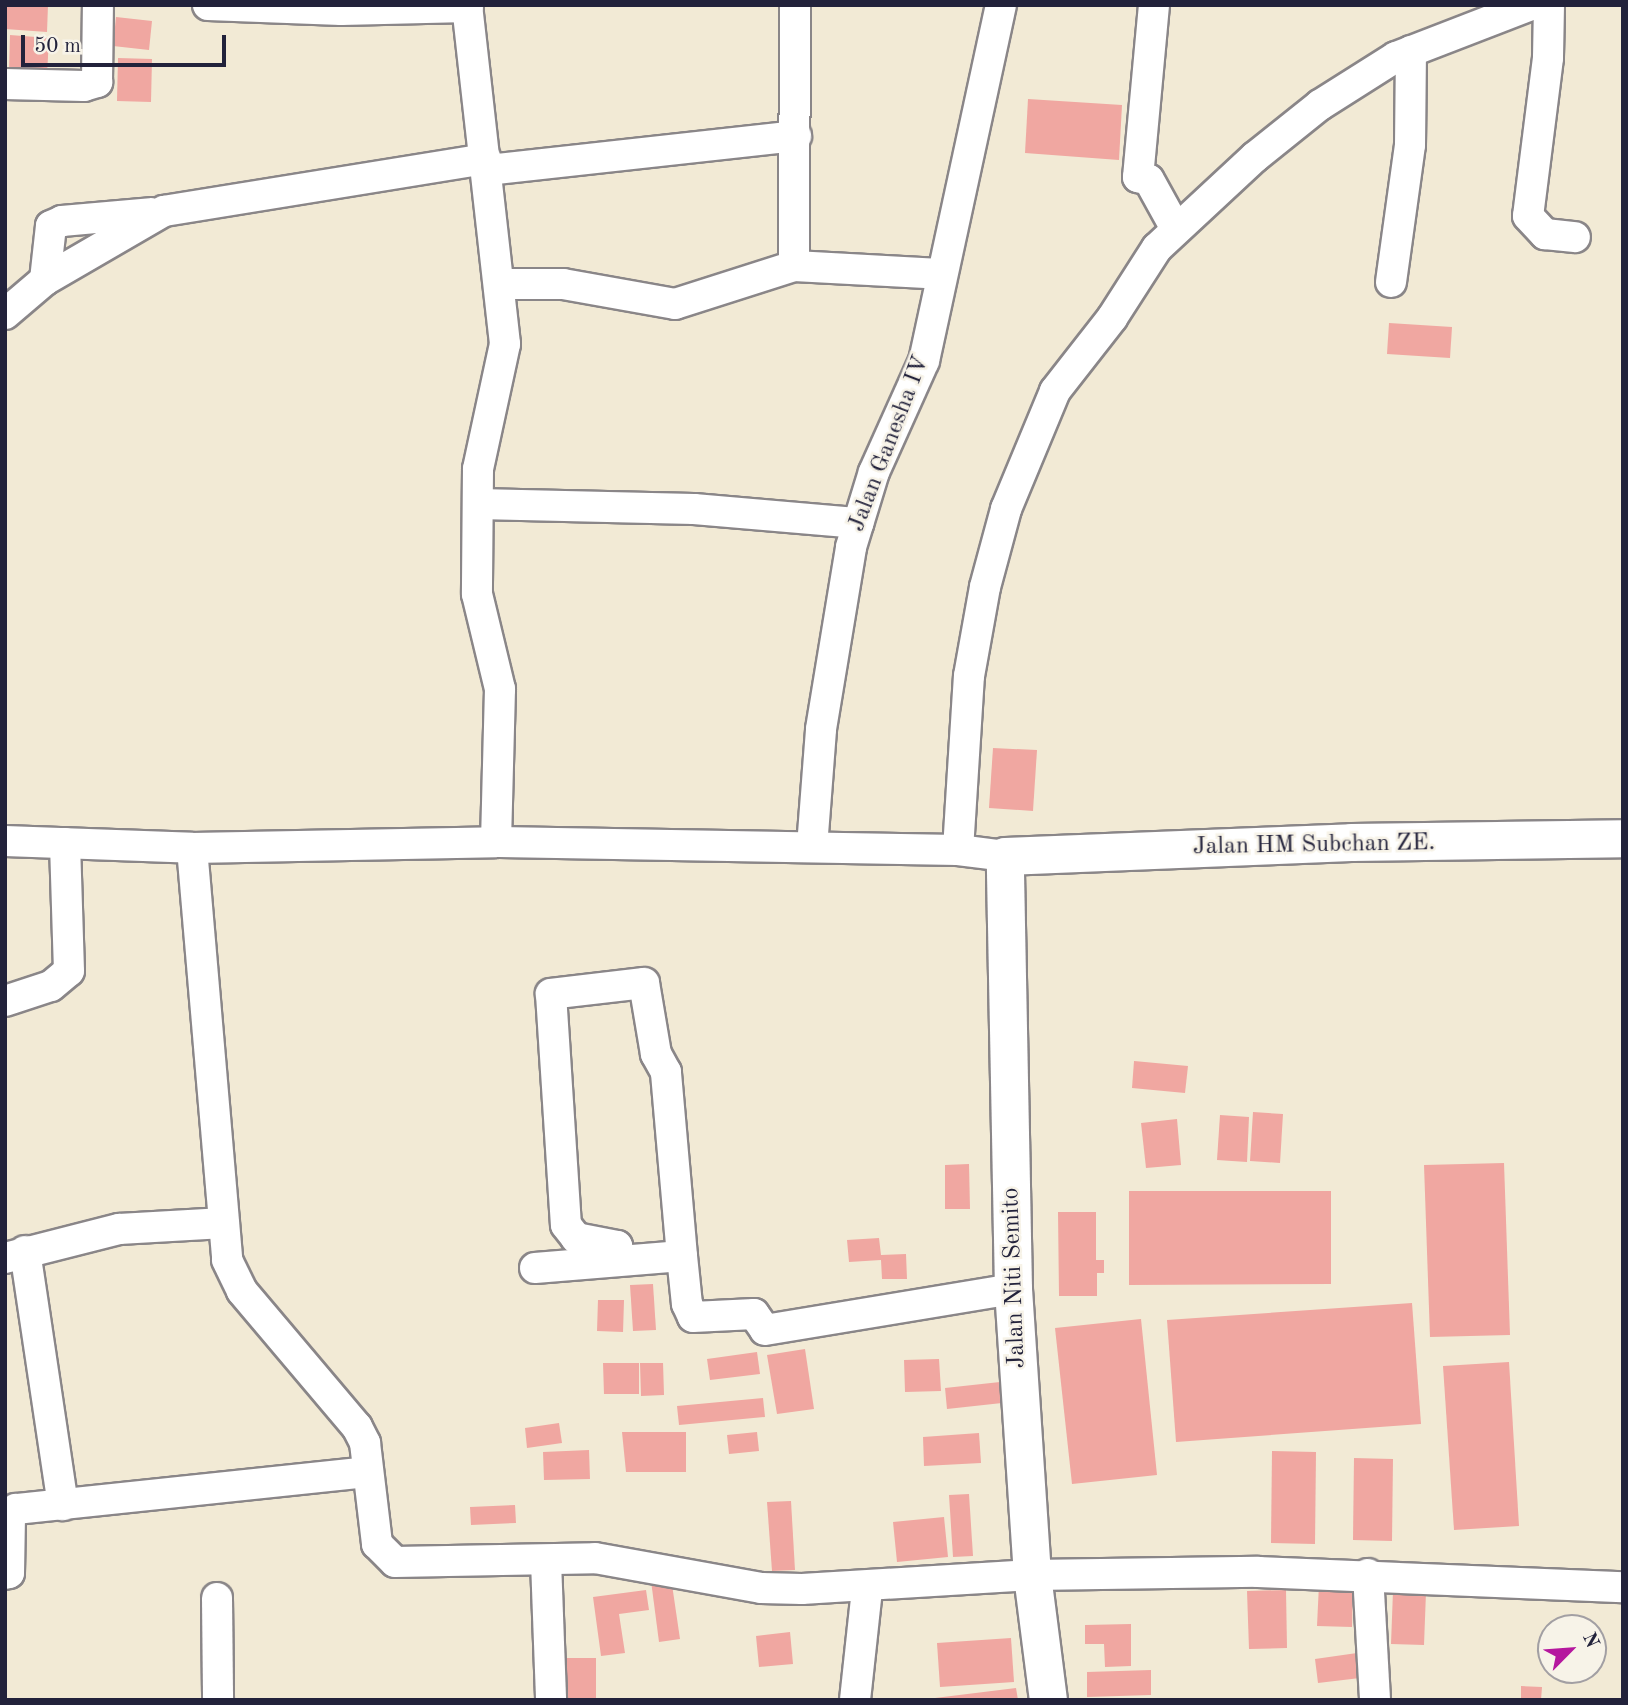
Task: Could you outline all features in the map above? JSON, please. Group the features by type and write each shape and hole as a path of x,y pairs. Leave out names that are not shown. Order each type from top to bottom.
{"main road":[{"name":"Jalan HM Subchan ZE.","path":"1005,856 1350,842 1623,838"},
{"name":"Jalan Niti Semito","path":"1005,856 1013,1290 1032,1576 1048,1700"}],"street":[{"path":"5,84 84,86 97,82 98,5"},
{"path":"208,5 341,8 468,6 501,284 500,379 478,469 477,594 500,689 496,842"},
{"path":"794,266 795,5"},
{"name":"Jalan Ganesha IV","path":"812,847 821,729 858,523 874,472 924,361 940,274 993,57 1001,5"},
{"path":"1154,5 1138,177 1149,180 1176,229"},
{"path":"958,850 969,677 1006,509 1055,391 1112,318 1157,247 1320,105 1411,51 1531,5"},
{"path":"1549,5 1548,58 1528,216 1545,234 1575,237"},
{"path":"1391,282 1410,145 1411,51"},
{"path":"45,280 51,226 62,221 164,211 487,164 796,136"},
{"path":"5,314 45,280 164,211"},
{"path":"501,284 563,284 675,304 794,266 940,274"},
{"path":"478,504 694,509 858,523"},
{"path":"5,841 192,848 496,842 958,850 1005,856"},
{"path":"5,1001 51,986 69,971 65,843"},
{"path":"192,848 224,1223 234,1277 348,1412 365,1443 366,1472 377,1544 394,1562 546,1562 595,1558 761,1588 867,1589 1032,1576 1368,1574 1623,1587"},
{"path":"617,1260 617,1245 576,1238 566,1225 551,994 644,983 656,1055 666,1072 687,1304 693,1317 754,1314 765,1330 1013,1290"},
{"path":"62,1506 15,1255 118,1229 224,1223"},
{"path":"535,1268 682,1256"},
{"path":"5,1574 12,1510 366,1472"},
{"path":"546,1562 551,1700"},
{"path":"1368,1574 1375,1700"},
{"path":"855,1700 867,1589"},
{"path":"217,1598 218,1700"}],"building":[{"path":"5,5 48,5 47,32 5,29"},
{"path":"116,17 152,21 149,50 113,46"},
{"path":"10,35 49,38 47,75 9,72"},
{"path":"118,58 152,59 151,102 117,101"},
{"path":"1028,99 1122,105 1119,160 1025,153"},
{"path":"1389,323 1452,327 1450,358 1387,354"},
{"path":"993,748 1037,750 1033,811 989,808"},
{"path":"1134,1061 1188,1066 1185,1093 1132,1088"},
{"path":"1253,1112 1283,1114 1280,1163 1250,1161"},
{"path":"1220,1115 1249,1117 1247,1162 1217,1160"},
{"path":"1177,1119 1181,1165 1146,1168 1141,1123"},
{"path":"1504,1163 1510,1335 1430,1337 1424,1165"},
{"path":"969,1164 970,1209 945,1209 945,1165"},
{"path":"1129,1191 1331,1191 1331,1284 1129,1285"},
{"path":"1058,1212 1096,1212 1096,1260 1104,1260 1104,1273 1097,1273 1097,1296 1059,1296"},
{"path":"879,1238 881,1255 906,1254 907,1279 882,1279 881,1260 849,1262 847,1240"},
{"path":"653,1284 656,1330 633,1331 630,1285"},
{"path":"598,1300 624,1300 623,1332 597,1331"},
{"path":"1412,1303 1421,1424 1176,1442 1167,1320"},
{"path":"1141,1319 1157,1475 1072,1484 1055,1328"},
{"path":"805,1349 814,1409 777,1414 767,1355"},
{"path":"757,1352 760,1374 710,1380 707,1359"},
{"path":"939,1359 941,1391 905,1392 904,1360"},
{"path":"1509,1362 1519,1526 1454,1530 1443,1366"},
{"path":"603,1363 639,1363 639,1394 604,1394"},
{"path":"640,1363 663,1363 664,1395 641,1396"},
{"path":"1000,1382 1002,1403 947,1409 945,1388"},
{"path":"763,1398 765,1417 679,1425 677,1406"},
{"path":"559,1423 562,1443 527,1448 525,1428"},
{"path":"622,1432 686,1432 686,1472 626,1472"},
{"path":"757,1432 759,1451 729,1454 727,1435"},
{"path":"979,1433 981,1463 924,1466 923,1437"},
{"path":"589,1450 590,1479 544,1480 543,1452"},
{"path":"1272,1451 1316,1452 1315,1544 1271,1543"},
{"path":"1354,1458 1393,1459 1392,1541 1353,1540"},
{"path":"969,1494 973,1556 953,1557 949,1495"},
{"path":"791,1501 795,1570 772,1571 767,1502"},
{"path":"515,1505 516,1523 471,1525 470,1507"},
{"path":"944,1517 948,1557 897,1562 893,1522"},
{"path":"670,1571 680,1639 659,1642 650,1573"},
{"path":"1319,1584 1353,1586 1352,1627 1317,1626"},
{"path":"646,1590 649,1610 619,1614 625,1653 601,1656 593,1597"},
{"path":"1286,1590 1287,1648 1249,1649 1247,1591"},
{"path":"1393,1591 1426,1592 1424,1645 1391,1644"},
{"path":"1131,1624 1131,1666 1105,1667 1104,1644 1085,1644 1085,1625"},
{"path":"790,1632 793,1664 759,1667 756,1636"},
{"path":"1011,1638 1014,1682 940,1687 937,1643"},
{"path":"1357,1653 1360,1678 1318,1683 1315,1659"},
{"path":"559,1658 596,1658 596,1700 559,1700"},
{"path":"1151,1670 1151,1695 1087,1697 1087,1672"},
{"path":"1521,1686 1542,1687 1541,1700 1521,1700"},
{"path":"1016,1688 1018,1700 935,1700 935,1698"}]}
